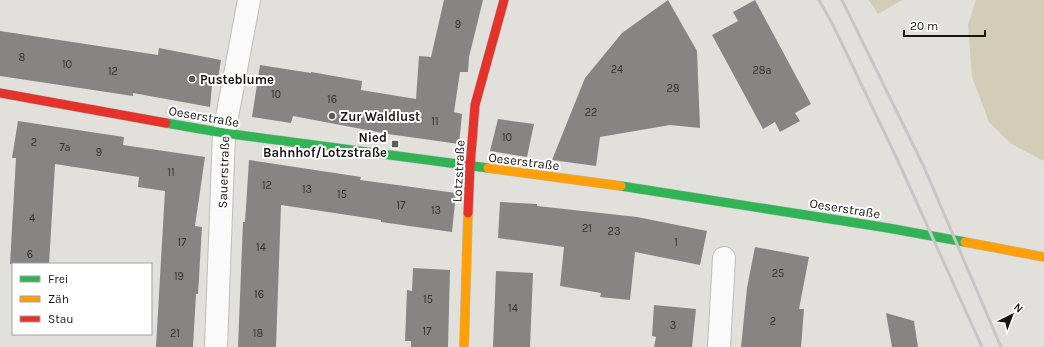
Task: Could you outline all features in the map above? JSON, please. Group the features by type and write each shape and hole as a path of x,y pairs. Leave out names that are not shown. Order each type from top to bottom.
{"street":[{"name":"Sauerstraße","path":"216,347 224,133 249,0"},
{"name":"Lotzstraße","path":"464,347 470,167 474,106 504,0"},
{"name":"Oeserstraße","path":"0,93 224,133 636,189 888,228 1044,257"},
{"path":"719,347 724,258"}],"shaded area":[{"path":"869,0 902,0 878,14"},
{"path":"976,0 1044,0 1044,161 1010,143 989,122 972,77 968,25"}],"building":[{"path":"444,0 483,0 469,57 468,72 460,72 454,112 462,114 459,144 388,134 293,116 291,123 252,117 260,65 362,81 361,90 416,99 419,56 431,57"},
{"path":"668,0 697,51 700,128 670,125 600,137 596,166 552,160 585,78 622,33"},
{"path":"755,0 811,104 795,113 800,121 780,132 775,122 763,129 712,35 738,21 733,12"},
{"path":"0,31 158,55 159,48 221,60 217,85 212,85 210,107 133,93 133,96 0,76"},
{"path":"498,119 534,124 527,157 490,151"},
{"path":"18,121 124,137 123,145 205,157 195,226 202,227 193,347 156,347 165,191 138,187 139,177 55,164 49,263 10,264 16,158 12,158"},
{"path":"249,160 361,177 360,180 456,193 452,232 281,205 276,347 238,347 243,222 245,222"},
{"path":"500,202 537,204 537,206 637,217 707,231 700,265 635,252 630,300 600,297 601,293 560,286 564,247 498,238"},
{"path":"755,247 809,257 799,309 804,309 801,347 741,347 747,288"},
{"path":"413,268 450,270 448,347 411,347 411,341 405,341 407,290 412,291"},
{"path":"496,271 533,273 530,347 493,347"},
{"path":"654,305 696,309 692,347 654,347 656,337 652,336"},
{"path":"886,313 914,321 918,347 892,347"}],"railway":[{"path":"819,0 833,25 898,161 982,347"},
{"path":"842,0 924,167 1001,347"}],"traffic: fast":[{"path":"166,123 224,133 488,168"},
{"path":"621,186 888,228 965,242"}],"traffic: slow":[{"path":"488,168 621,186"},
{"path":"464,347 468,213"},
{"path":"965,242 1044,257"}],"traffic: jam":[{"path":"468,213 475,105 504,0"},
{"path":"0,93 166,123"}],"place":[{"name":"Pusteblume","path":"192,79"},
{"name":"Zur Waldlust","path":"332,116"},
{"name":"Nied Bahnhof/Lotzstraße","path":"395,144"}]}
